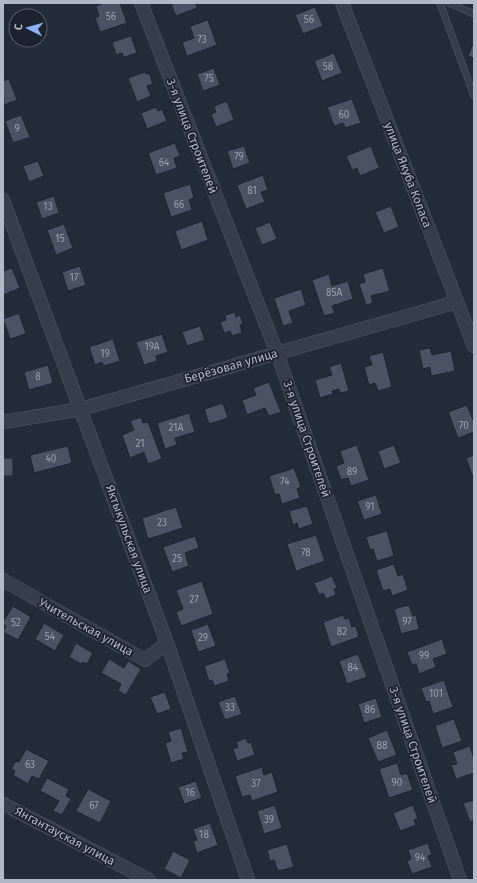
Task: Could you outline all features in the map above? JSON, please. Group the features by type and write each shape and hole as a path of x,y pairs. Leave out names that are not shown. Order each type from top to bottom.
{"street":[{"name":"3-я улица Строителей","path":"141,3 277,353 460,880"},
{"name":"улица Якуба Коласа","path":"342,3 474,346"},
{"name":"Яктыкульская улица","path":"3,200 167,643 248,880"},
{"name":"Берёзовая улица","path":"3,422 81,408 457,302"},
{"name":"Учительская улица","path":"3,580 145,660 167,643"},
{"name":"Янгантауская улица","path":"3,804 149,880"}],"lane":[{"path":"440,3 473,89 474,96"},
{"path":"449,3 474,14"}],"building":[{"path":"104,3 120,3 127,23 100,32 95,18 99,16 96,6"},
{"path":"171,3 195,3 197,8 176,16"},
{"path":"315,7 323,26 303,34 295,15"},
{"path":"208,20 217,45 187,56 182,42 194,38 190,26"},
{"path":"131,36 137,53 124,57 122,53 116,55 112,42"},
{"path":"474,41 474,58 468,56"},
{"path":"334,53 342,73 322,81 314,61"},
{"path":"214,68 220,85 203,91 197,74"},
{"path":"145,72 146,74 149,73 153,84 147,86 151,96 137,102 128,78"},
{"path":"9,79 17,100 4,105 3,81"},
{"path":"352,99 361,123 345,128 343,123 334,126 327,107"},
{"path":"227,101 234,120 216,127 211,114 216,112 214,106"},
{"path":"156,107 158,111 162,109 167,121 147,129 141,113"},
{"path":"21,115 30,137 13,143 5,121"},
{"path":"175,143 180,156 174,158 177,168 156,175 148,153"},
{"path":"244,146 250,163 233,169 227,151"},
{"path":"371,146 379,168 360,176 357,168 352,170 346,156"},
{"path":"38,161 44,176 29,182 23,166"},
{"path":"263,175 268,190 261,192 265,202 246,209 237,185"},
{"path":"190,184 194,198 189,200 192,210 171,217 163,193"},
{"path":"54,196 59,213 42,219 36,202"},
{"path":"391,206 399,227 384,233 375,212"},
{"path":"202,221 208,240 181,250 175,231"},
{"path":"270,222 277,239 262,245 255,228"},
{"path":"64,224 73,248 56,255 47,230"},
{"path":"80,266 86,285 68,291 62,272"},
{"path":"12,268 20,288 3,295 3,271"},
{"path":"383,268 390,291 371,296 373,303 366,305 359,284 365,282 363,274"},
{"path":"329,274 332,286 348,281 353,299 332,306 335,313 324,316 312,280"},
{"path":"301,289 306,305 289,311 293,323 283,326 274,298"},
{"path":"235,312 236,317 240,315 243,324 240,325 242,333 232,336 230,331 224,333 220,322 226,320 225,315"},
{"path":"19,313 26,334 10,339 3,319"},
{"path":"200,326 205,340 187,346 182,332"},
{"path":"162,334 168,352 156,356 157,361 144,365 136,342"},
{"path":"113,339 120,361 104,366 102,362 95,365 89,347"},
{"path":"430,348 432,355 451,351 455,371 431,376 430,367 423,369 419,350"},
{"path":"383,352 392,387 378,391 375,383 369,385 364,367 372,365 369,356"},
{"path":"341,363 349,391 340,393 339,389 332,391 333,394 320,398 315,380 332,375 329,367"},
{"path":"48,365 53,383 29,390 24,372"},
{"path":"269,382 281,412 269,416 265,408 247,415 242,400 256,395 253,388"},
{"path":"223,403 228,418 209,424 204,409"},
{"path":"467,405 473,420 474,419 474,432 458,438 448,412"},
{"path":"189,413 195,432 175,438 177,445 165,449 157,423"},
{"path":"141,417 143,423 148,422 162,459 148,464 144,452 130,458 122,435 134,430 130,421"},
{"path":"357,445 369,480 351,486 348,478 341,480 336,466 344,463 340,451"},
{"path":"394,445 401,463 384,469 378,451"},
{"path":"68,446 72,463 34,473 30,455"},
{"path":"474,455 474,481 466,458"},
{"path":"3,458 13,458 13,476 3,476"},
{"path":"294,468 301,487 297,489 300,498 282,504 279,494 275,495 269,476"},
{"path":"376,495 382,514 364,520 357,501"},
{"path":"307,506 313,524 299,529 297,523 293,525 289,511"},
{"path":"176,507 183,528 148,539 142,518"},
{"path":"387,531 394,556 377,561 373,549 370,550 366,537"},
{"path":"316,535 325,561 296,571 287,544"},
{"path":"195,536 199,548 185,553 189,566 172,572 163,547"},
{"path":"394,564 398,576 403,574 408,590 392,596 390,589 383,591 376,570"},
{"path":"332,576 337,588 334,589 336,595 326,599 323,593 319,595 314,583"},
{"path":"202,581 213,614 181,626 176,612 183,609 176,590"},
{"path":"409,605 413,616 416,615 419,629 401,634 394,609"},
{"path":"13,606 31,617 18,640 3,632 6,626 3,622"},
{"path":"343,615 345,619 349,618 352,627 356,626 359,637 331,647 323,622"},
{"path":"44,623 64,635 55,651 35,639"},
{"path":"208,624 216,646 198,652 191,630"},
{"path":"442,639 447,654 433,659 436,667 419,674 416,664 412,665 407,652"},
{"path":"76,643 93,653 87,664 83,662 81,664 69,657"},
{"path":"358,654 367,677 347,684 339,661"},
{"path":"109,659 124,668 128,661 141,669 126,695 118,691 121,684 101,673"},
{"path":"225,659 230,673 227,674 229,681 214,686 212,680 209,681 204,666"},
{"path":"444,680 453,707 433,714 429,701 426,702 421,688"},
{"path":"165,692 171,709 157,714 150,697"},
{"path":"235,696 242,714 225,720 218,702"},
{"path":"376,698 382,717 364,723 358,704"},
{"path":"454,719 462,741 442,748 435,726"},
{"path":"181,728 188,752 182,753 184,759 171,763 165,743 171,741 168,732"},
{"path":"387,730 397,755 378,762 368,738"},
{"path":"246,738 248,743 251,742 255,755 237,761 233,749 238,747 236,742"},
{"path":"470,746 474,759 474,773 456,779 451,765 457,764 453,752"},
{"path":"26,749 49,761 39,779 32,776 28,784 13,775 15,771 11,769 16,761 19,762"},
{"path":"397,763 401,775 407,773 413,790 389,798 379,769"},
{"path":"262,767 264,775 272,772 278,792 252,801 250,795 242,797 235,776"},
{"path":"47,778 69,789 66,796 71,799 62,815 53,811 59,801 40,791"},
{"path":"196,781 202,798 184,804 178,787"},
{"path":"88,789 111,801 100,823 76,811"},
{"path":"474,800 474,820 470,822 463,803"},
{"path":"275,805 282,828 264,834 257,811"},
{"path":"413,805 418,819 414,820 416,825 400,831 393,813"},
{"path":"210,823 218,845 197,853 193,841 197,840 193,829"},
{"path":"428,843 432,855 428,856 432,867 412,874 407,861 411,859 408,850"},
{"path":"287,844 294,867 278,871 274,860 270,861 267,850"},
{"path":"173,851 190,860 181,878 164,869"}]}
